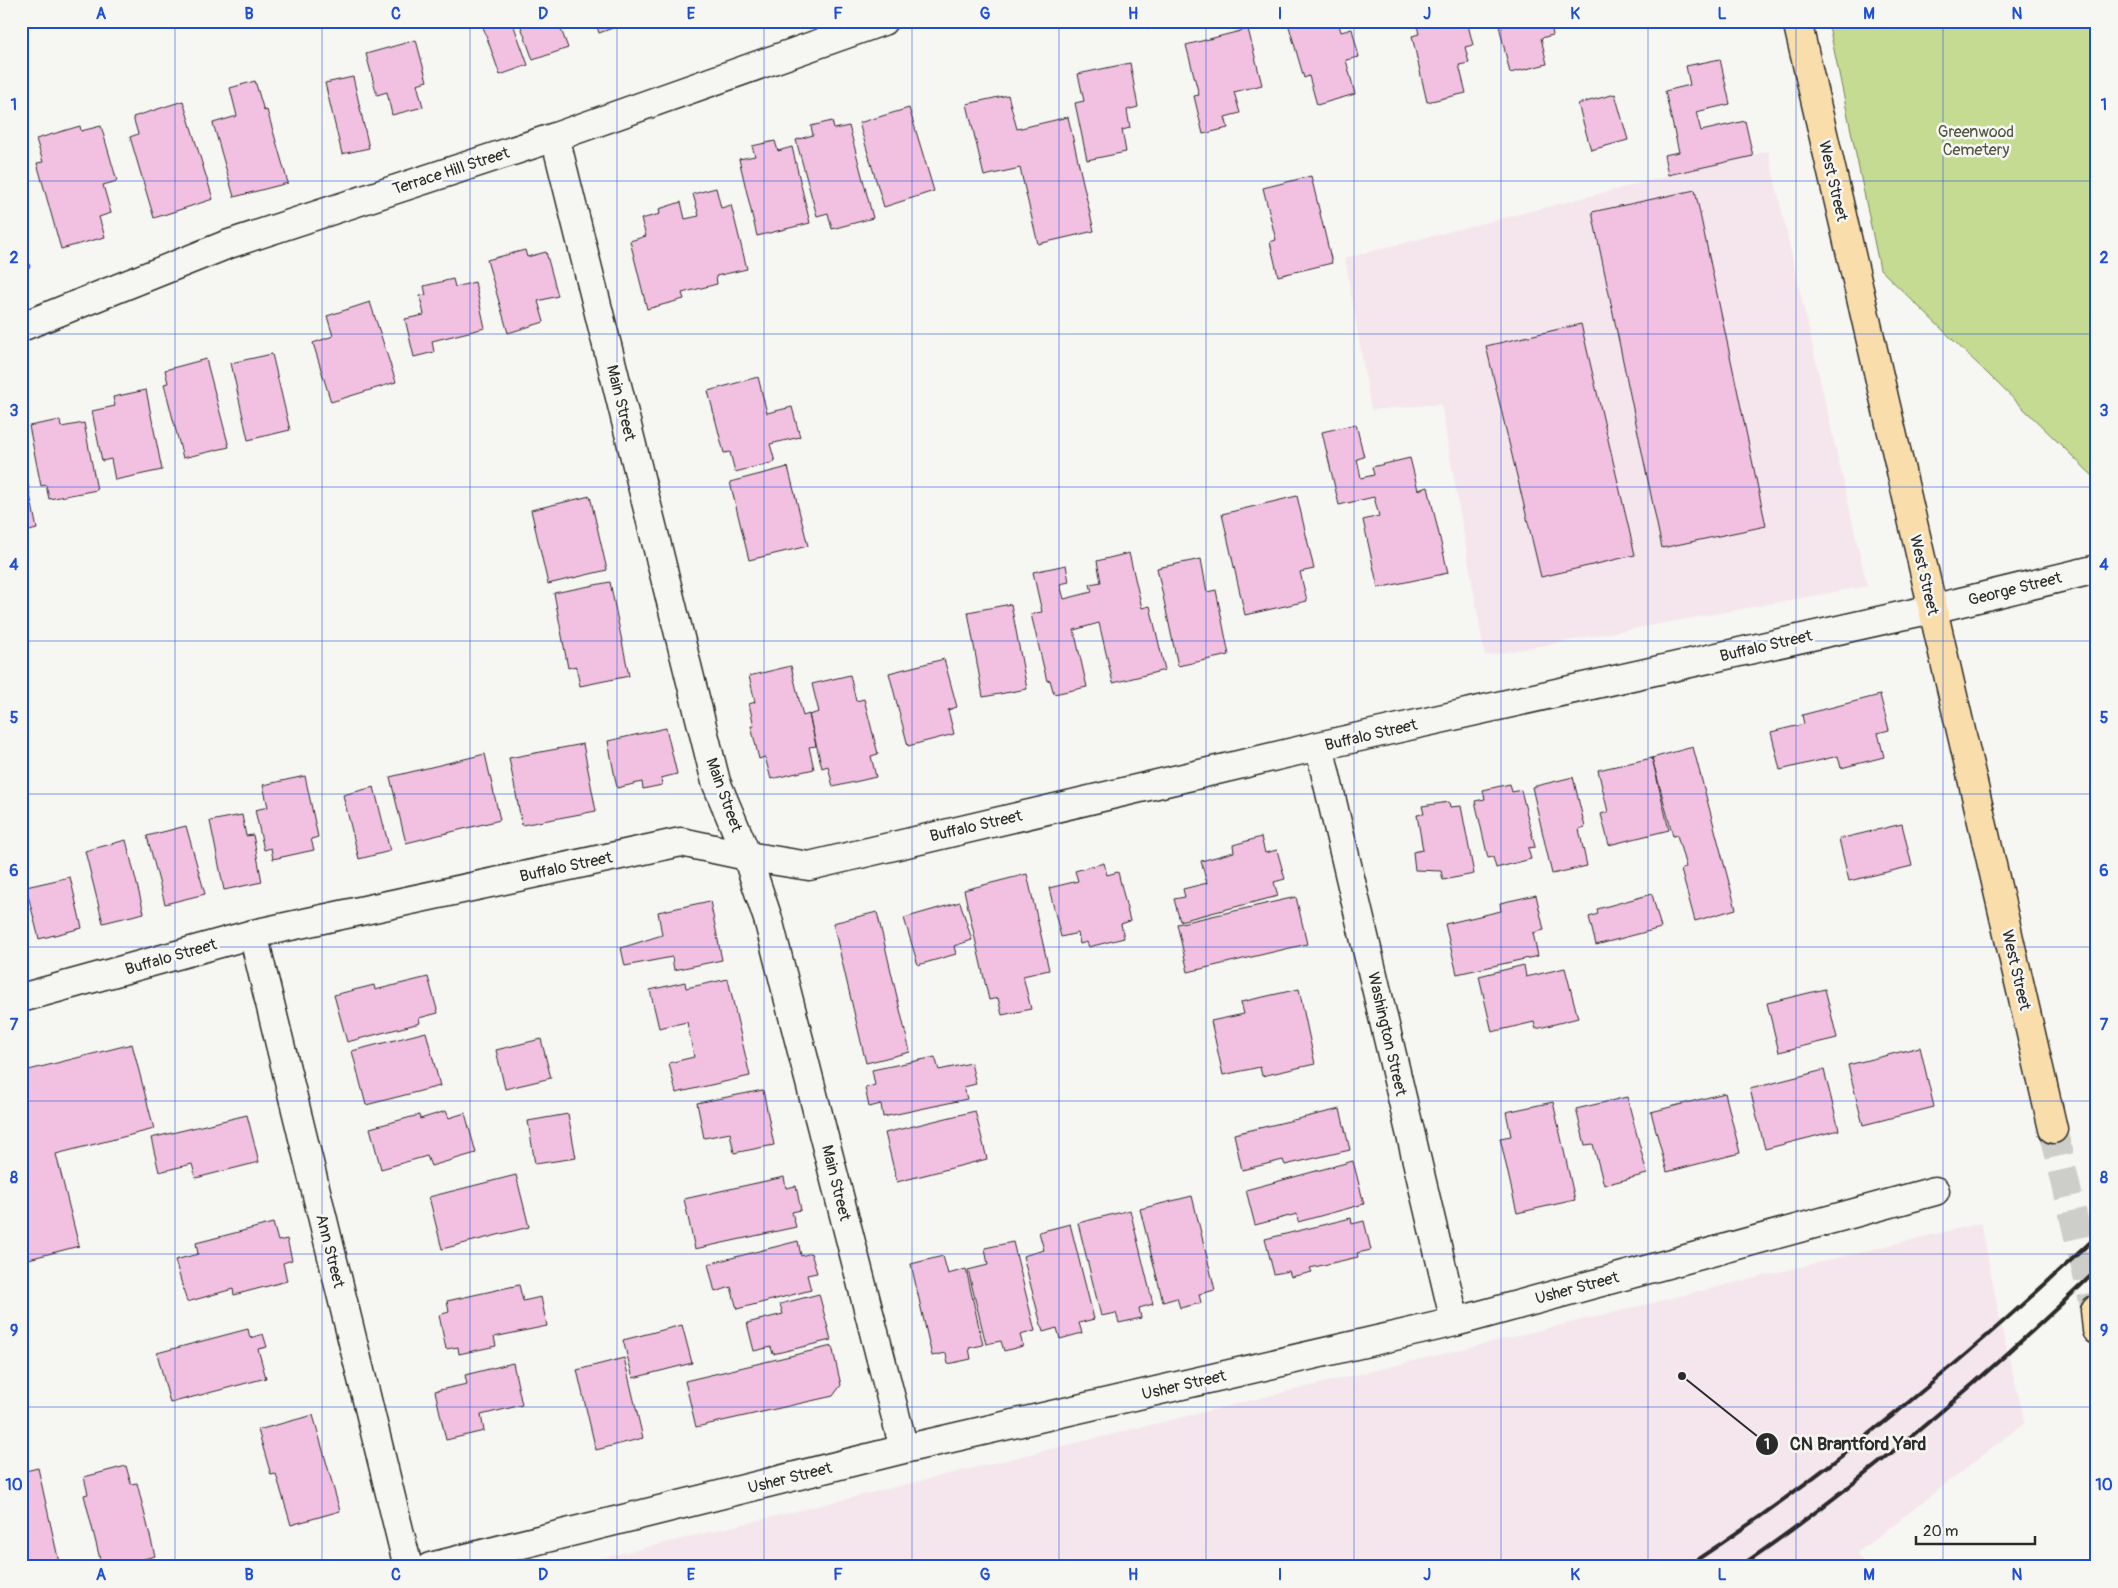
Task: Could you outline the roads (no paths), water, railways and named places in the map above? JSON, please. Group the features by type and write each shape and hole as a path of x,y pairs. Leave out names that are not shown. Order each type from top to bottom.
{"main road":[{"name":"West Street","path":"1797,21 2053,1129"}],"street":[{"name":"Terrace Hill Street","path":"21,327 226,245 555,137 883,21"},
{"name":"Main Street","path":"555,137 716,782 747,856 768,919 904,1450"},
{"name":"George Street","path":"1932,609 2097,568"},
{"name":"Buffalo Street","path":"21,998 253,934 681,842 747,856 809,866 1319,746 1932,609"},
{"name":"Washington Street","path":"1319,746 1455,1322"},
{"name":"Ann Street","path":"253,934 408,1567"},
{"name":"Usher Street","path":"430,1567 904,1450 1455,1322 1935,1190"}],"tunnel":[{"path":"2053,1129 2095,1310"}],"railway":[{"path":"1686,1567 1794,1492 1898,1411 1949,1369 2097,1236"},
{"path":"1739,1567 1834,1499 1924,1426 2012,1350 2097,1270"}],"place":[{"name":"CN Brantford Yard","path":"1682,1376"}],"park label":[{"name":"Greenwood Cemetery","path":"1976,141"}]}
